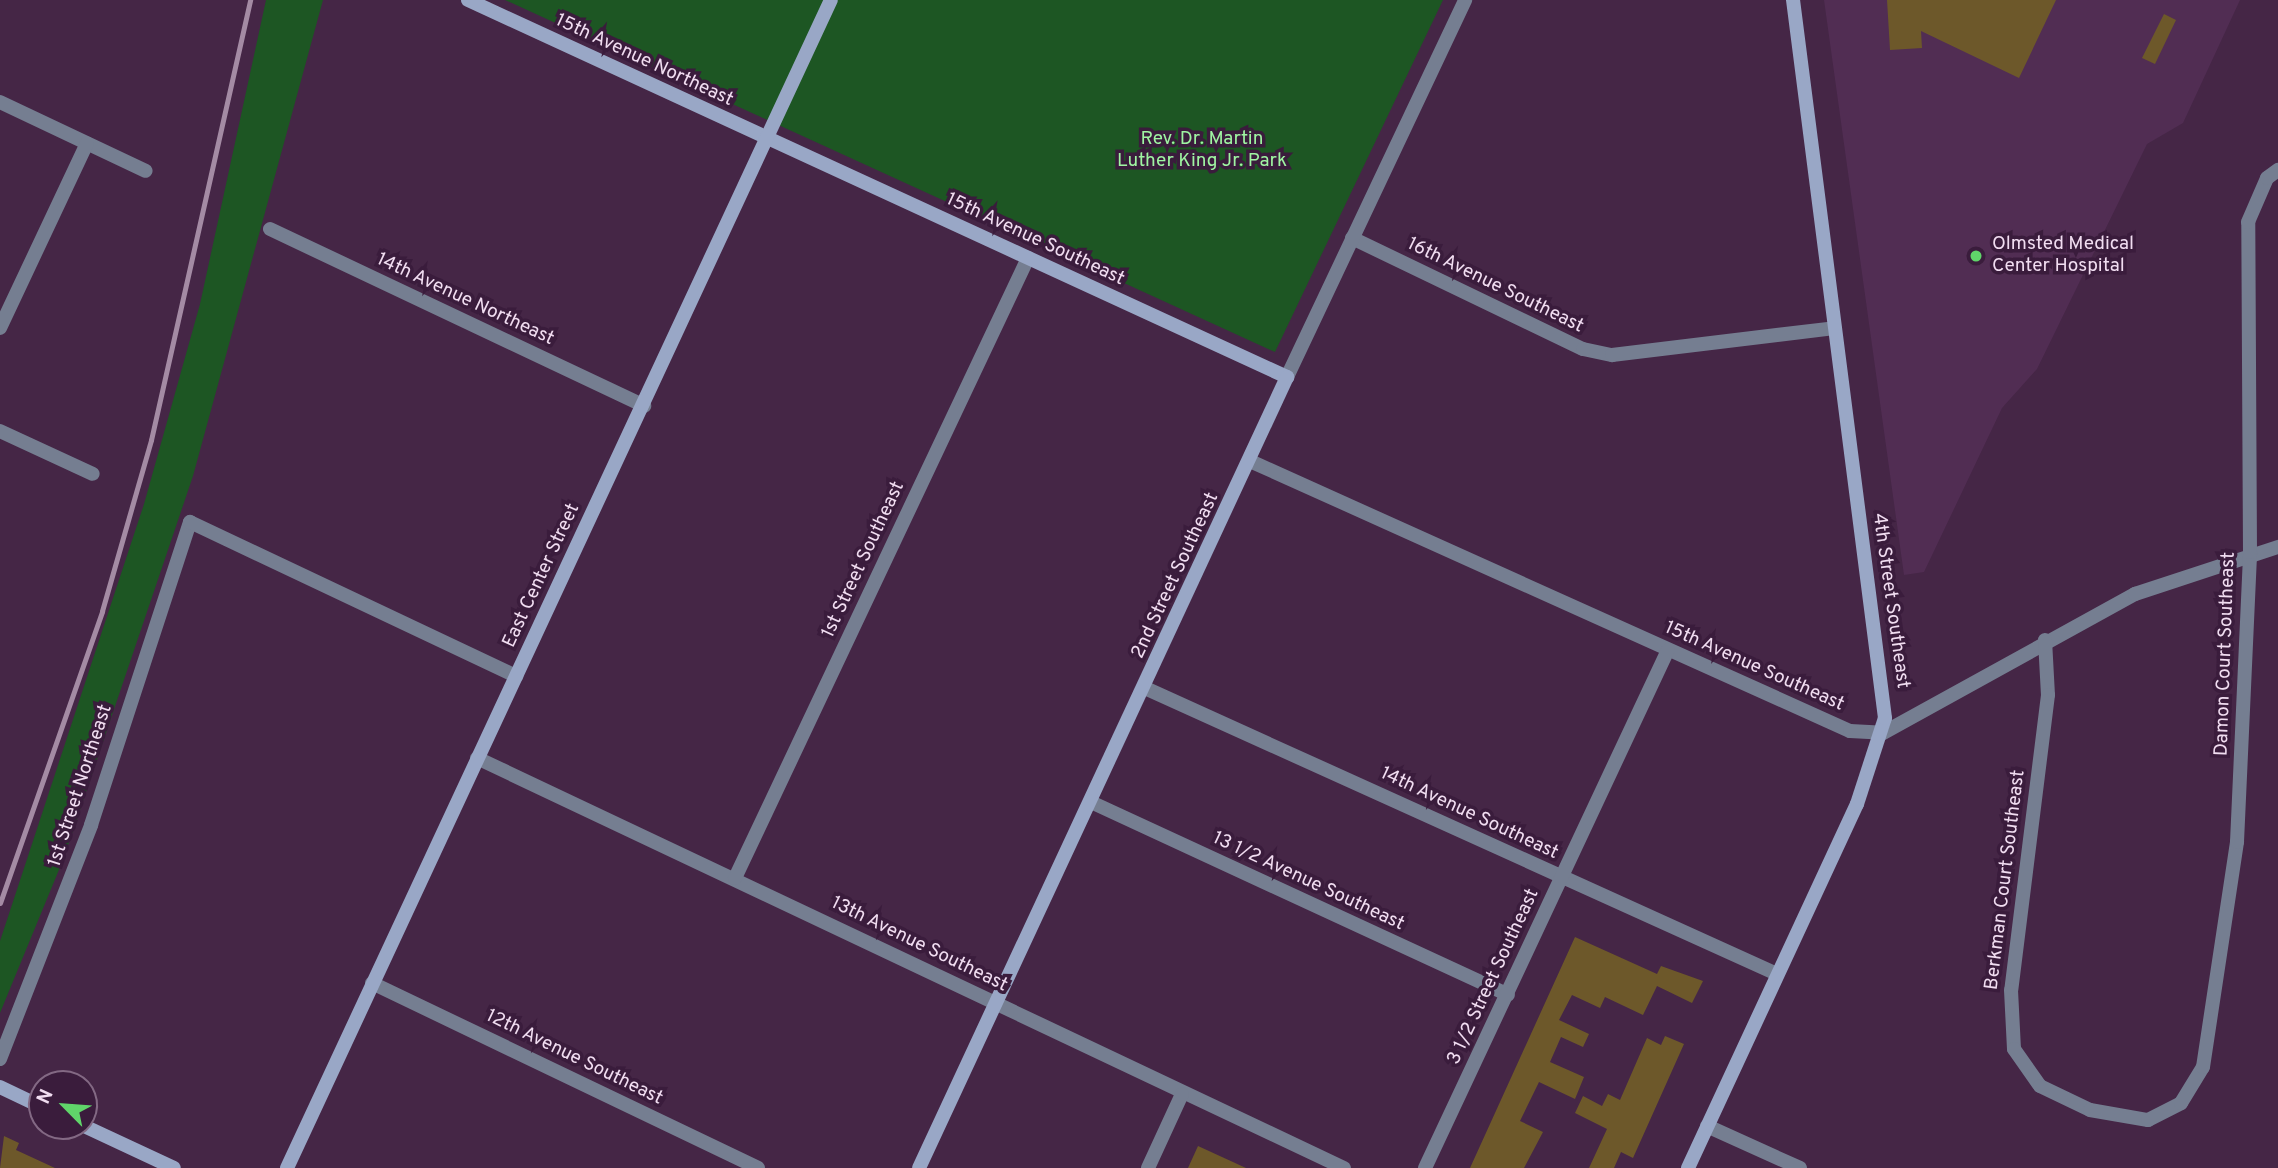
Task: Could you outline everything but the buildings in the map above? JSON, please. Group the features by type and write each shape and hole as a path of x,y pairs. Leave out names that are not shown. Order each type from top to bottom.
{"street":[{"name":"15th Avenue Northeast","path":"468,0 766,139"},
{"name":"East Center Street","path":"287,1168 831,0"},
{"name":"2nd Street Southeast","path":"919,1168 1093,803 1287,377 1465,0"},
{"name":"4th Street Southeast","path":"1688,1168 1883,733 1882,674 1834,328 1793,0"},
{"path":"0,102 146,171"},
{"name":"15th Avenue Southeast","path":"766,139 1287,377"},
{"path":"0,328 87,142"},
{"name":"Damon Court Southeast","path":"2148,1121 2181,1103 2203,1067 2237,842 2250,552 2248,222 2267,178 2278,170"},
{"name":"14th Avenue Northeast","path":"270,229 644,406"},
{"name":"16th Avenue Southeast","path":"1352,238 1583,349 1612,355 1834,328"},
{"name":"1st Street Southeast","path":"734,878 1028,258"},
{"path":"0,431 93,474"},
{"name":"15th Avenue Southeast","path":"1250,461 1850,732 1883,733"},
{"name":"1st Street Northeast","path":"0,1059 91,825 190,522 516,676"},
{"path":"1883,733 2045,640 2135,594 2250,552 2278,547"},
{"name":"Berkman Court Southeast","path":"2045,640 2048,695 2011,990 2014,1049 2040,1086 2090,1110 2148,1121"},
{"name":"3 1/2 Street Southeast","path":"1425,1168 1668,650"},
{"name":"14th Avenue Southeast","path":"1145,688 1777,974"},
{"name":"13th Avenue Southeast","path":"477,758 1343,1168"},
{"name":"13 1/2 Avenue Southeast","path":"1093,803 1507,995"},
{"name":"12th Avenue Southeast","path":"372,983 758,1168"},
{"path":"0,1087 28,1100"},
{"path":"1148,1168 1182,1094"},
{"path":"1707,1126 1800,1168"},
{"path":"98,1133 174,1168"}],"shaded area":[{"name":"Olmsted Medical Center Hospital","path":"1824,0 2240,0 2183,123 2147,144 2037,369 2002,408 1924,572 1904,575"}],"green space":[{"path":"266,0 323,0 193,476 63,860 0,1013 0,941 144,504 200,304"},
{"name":"Rev. Dr. Martin Luther King Jr. Park","path":"505,0 1443,0 1275,352"}],"railway":[{"path":"0,903 102,611 151,440 250,0"}],"place":[{"name":"Olmsted Medical Center Hospital","path":"1976,256"}]}
